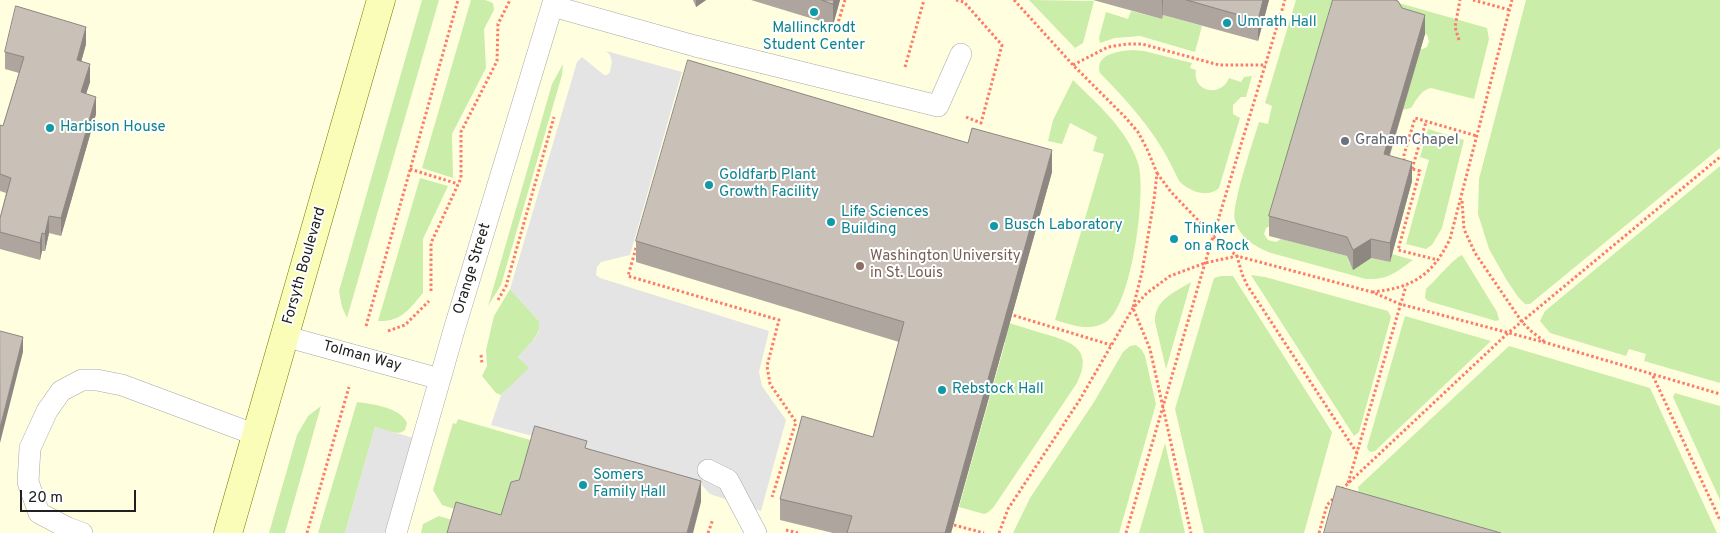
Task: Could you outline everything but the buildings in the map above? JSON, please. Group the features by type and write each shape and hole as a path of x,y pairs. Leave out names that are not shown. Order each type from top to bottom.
{"main road":[{"name":"Forsyth Boulevard","path":"228,533 381,0"}],"lane":[{"path":"553,3 695,46 938,106 962,54"},
{"name":"Orange Street","path":"396,533 440,379 553,3"},
{"name":"Tolman Way","path":"284,336 440,379"},
{"path":"69,531 39,513 28,482 30,448 47,412 61,391 82,380 98,380 122,385 256,435"},
{"path":"708,470 728,480 756,533"}],"path":[{"path":"307,533 458,0"},
{"path":"382,329 390,331 405,325 431,299 431,243 461,178 461,132 497,61 498,24 510,1 505,0"},
{"path":"837,26 845,0"},
{"path":"897,95 924,0"},
{"path":"1014,0 1073,65 1138,132 1157,173 1171,192 1214,237 1238,256 1372,292 1400,304 1547,343 1720,394"},
{"path":"1126,533 1285,0"},
{"path":"1459,40 1456,28 1460,0"},
{"path":"1473,0 1510,10"},
{"path":"1372,292 1392,290 1406,286 1426,273 1441,257 1450,239 1512,0"},
{"path":"1073,65 1108,47 1126,44 1142,44 1219,65 1266,65"},
{"path":"496,303 506,286 556,110"},
{"path":"1438,260 1398,250 1420,171 1404,167 1404,155 1415,118 1477,136"},
{"path":"1412,169 1426,122"},
{"path":"1319,533 1327,505 1348,484 1508,334 1720,157"},
{"path":"410,169 458,184"},
{"path":"1157,173 1145,254 1133,308 1150,349 1191,533"},
{"path":"1461,198 1464,229 1475,253 1522,322 1547,343"},
{"path":"639,239 628,276 779,320 767,366 770,384 796,422 801,425"},
{"path":"999,533 1008,509 1079,402 1133,308 1147,293 1170,276 1206,263 1238,256"},
{"path":"1238,256 1247,286 1357,453"},
{"path":"1348,484 1406,286"},
{"path":"1005,313 1111,345"},
{"path":"366,325 374,327"},
{"path":"481,353 482,364"},
{"path":"1652,375 1720,520"},
{"path":"771,500 796,422"},
{"path":"954,525 984,533"},
{"path":"782,528 798,533"}],"shaded area":[{"name":"Washington University in St. Louis","path":"0,0 1720,0 1720,533 0,533"},
{"path":"606,51 682,72 630,255 601,262 597,267 596,275 600,278 769,331 759,372 762,386 786,420 761,511 710,494 700,483 676,474 491,425 501,395 529,368 518,357 539,331 539,321 510,289 577,62 582,57 604,75 607,75 610,72 612,62 610,55"},
{"path":"375,427 432,443 407,533 345,533"}],"green space":[{"path":"422,0 439,0 347,318 342,307 339,291"},
{"path":"471,0 485,0 493,3 494,10 484,29 486,68 452,134 453,178 422,168"},
{"path":"1029,0 1094,1 1083,43 1075,48"},
{"path":"1296,0 1372,0 1339,6 1327,18 1331,26 1272,225 1266,228 1264,234 1268,240 1276,242 1281,239 1347,256 1350,264 1367,257 1389,262 1392,254 1413,260 1397,272 1386,277 1366,279 1271,253 1248,241 1240,231 1235,220 1236,201 1259,122 1268,124 1272,106 1265,103"},
{"path":"1526,0 1720,0 1720,148 1530,304 1525,304 1518,297 1506,279 1489,249 1478,214 1479,179"},
{"path":"1399,3 1487,28 1489,39 1474,99 1431,88 1417,98 1411,108 1402,110 1420,50 1427,47 1429,41 1427,35 1394,19"},
{"path":"1131,11 1162,19 1163,15 1202,26 1195,52 1140,36 1115,38 1100,43 1099,38 1106,12 1128,19"},
{"path":"1133,50 1192,63 1190,68 1196,70 1198,83 1208,90 1220,88 1229,78 1241,82 1244,77 1252,76 1246,97 1241,97 1233,105 1233,114 1240,118 1219,188 1214,191 1204,193 1193,191 1179,181 1163,150 1145,123 1100,73 1099,67 1104,58 1121,51"},
{"path":"563,64 562,75 501,285 488,306 552,84"},
{"path":"1073,80 1101,108 1127,139 1138,163 1140,177 1139,221 1130,272 1115,312 1106,322 1094,327 1074,325 1055,320 1104,154 1093,151 1097,137 1070,123 1062,144 1048,141 1053,120"},
{"path":"1428,129 1464,140 1442,228 1432,245 1426,249 1406,244 1429,160 1420,157"},
{"path":"1720,166 1720,383 1644,361 1646,354 1629,349 1626,356 1550,333 1540,321 1545,311"},
{"path":"420,178 448,186 423,239 423,293 399,317 378,321"},
{"path":"1462,255 1497,312 1499,320 1496,321 1428,301 1425,298 1426,289 1449,265"},
{"path":"1251,275 1265,277 1388,311 1391,317 1359,432 1354,436"},
{"path":"1233,276 1332,432 1304,533 1204,533 1175,409 1214,278"},
{"path":"1191,282 1166,369 1155,322 1156,314 1162,302 1172,293"},
{"path":"510,289 539,321 539,326 533,341 518,357 530,368 501,395 496,393 482,376 487,366 486,350 494,316"},
{"path":"1405,316 1491,341 1375,451 1371,452 1367,447"},
{"path":"993,318 1068,342 1080,353 1083,361 1082,371 1077,383 993,508 984,514 959,507 1005,343 987,337"},
{"path":"1136,345 1145,356 1156,404 1119,533 1013,533 1030,498 1094,402 1123,352 1130,346"},
{"path":"1509,346 1650,388 1717,533 1456,533 1359,494 1358,487"},
{"path":"1675,393 1720,406 1720,500 1673,397"},
{"path":"357,402 385,407 398,413 407,423 405,430 395,433 375,427 345,533 318,533"},
{"path":"321,406 285,533 269,533 297,435 308,416"},
{"path":"458,419 537,442 512,527 442,505 433,490 453,423 456,424"},
{"path":"1165,443 1185,533 1139,533"},
{"path":"439,516 495,533 421,533 423,524"}],"place":[{"name":"Mallinckrodt Student Center","path":"814,12"},
{"name":"Umrath Hall","path":"1227,23"},
{"name":"Harbison House","path":"50,128"},
{"name":"Graham Chapel","path":"1345,141"},
{"name":"Goldfarb Plant Growth Facility","path":"709,185"},
{"name":"Life Sciences Building","path":"831,222"},
{"name":"Busch Laboratory","path":"994,226"},
{"name":"Thinker on a Rock","path":"1174,239"},
{"name":"Washington University in St. Louis","path":"860,266"},
{"name":"Rebstock Hall","path":"942,390"},
{"name":"Somers Family Hall","path":"583,485"}]}
